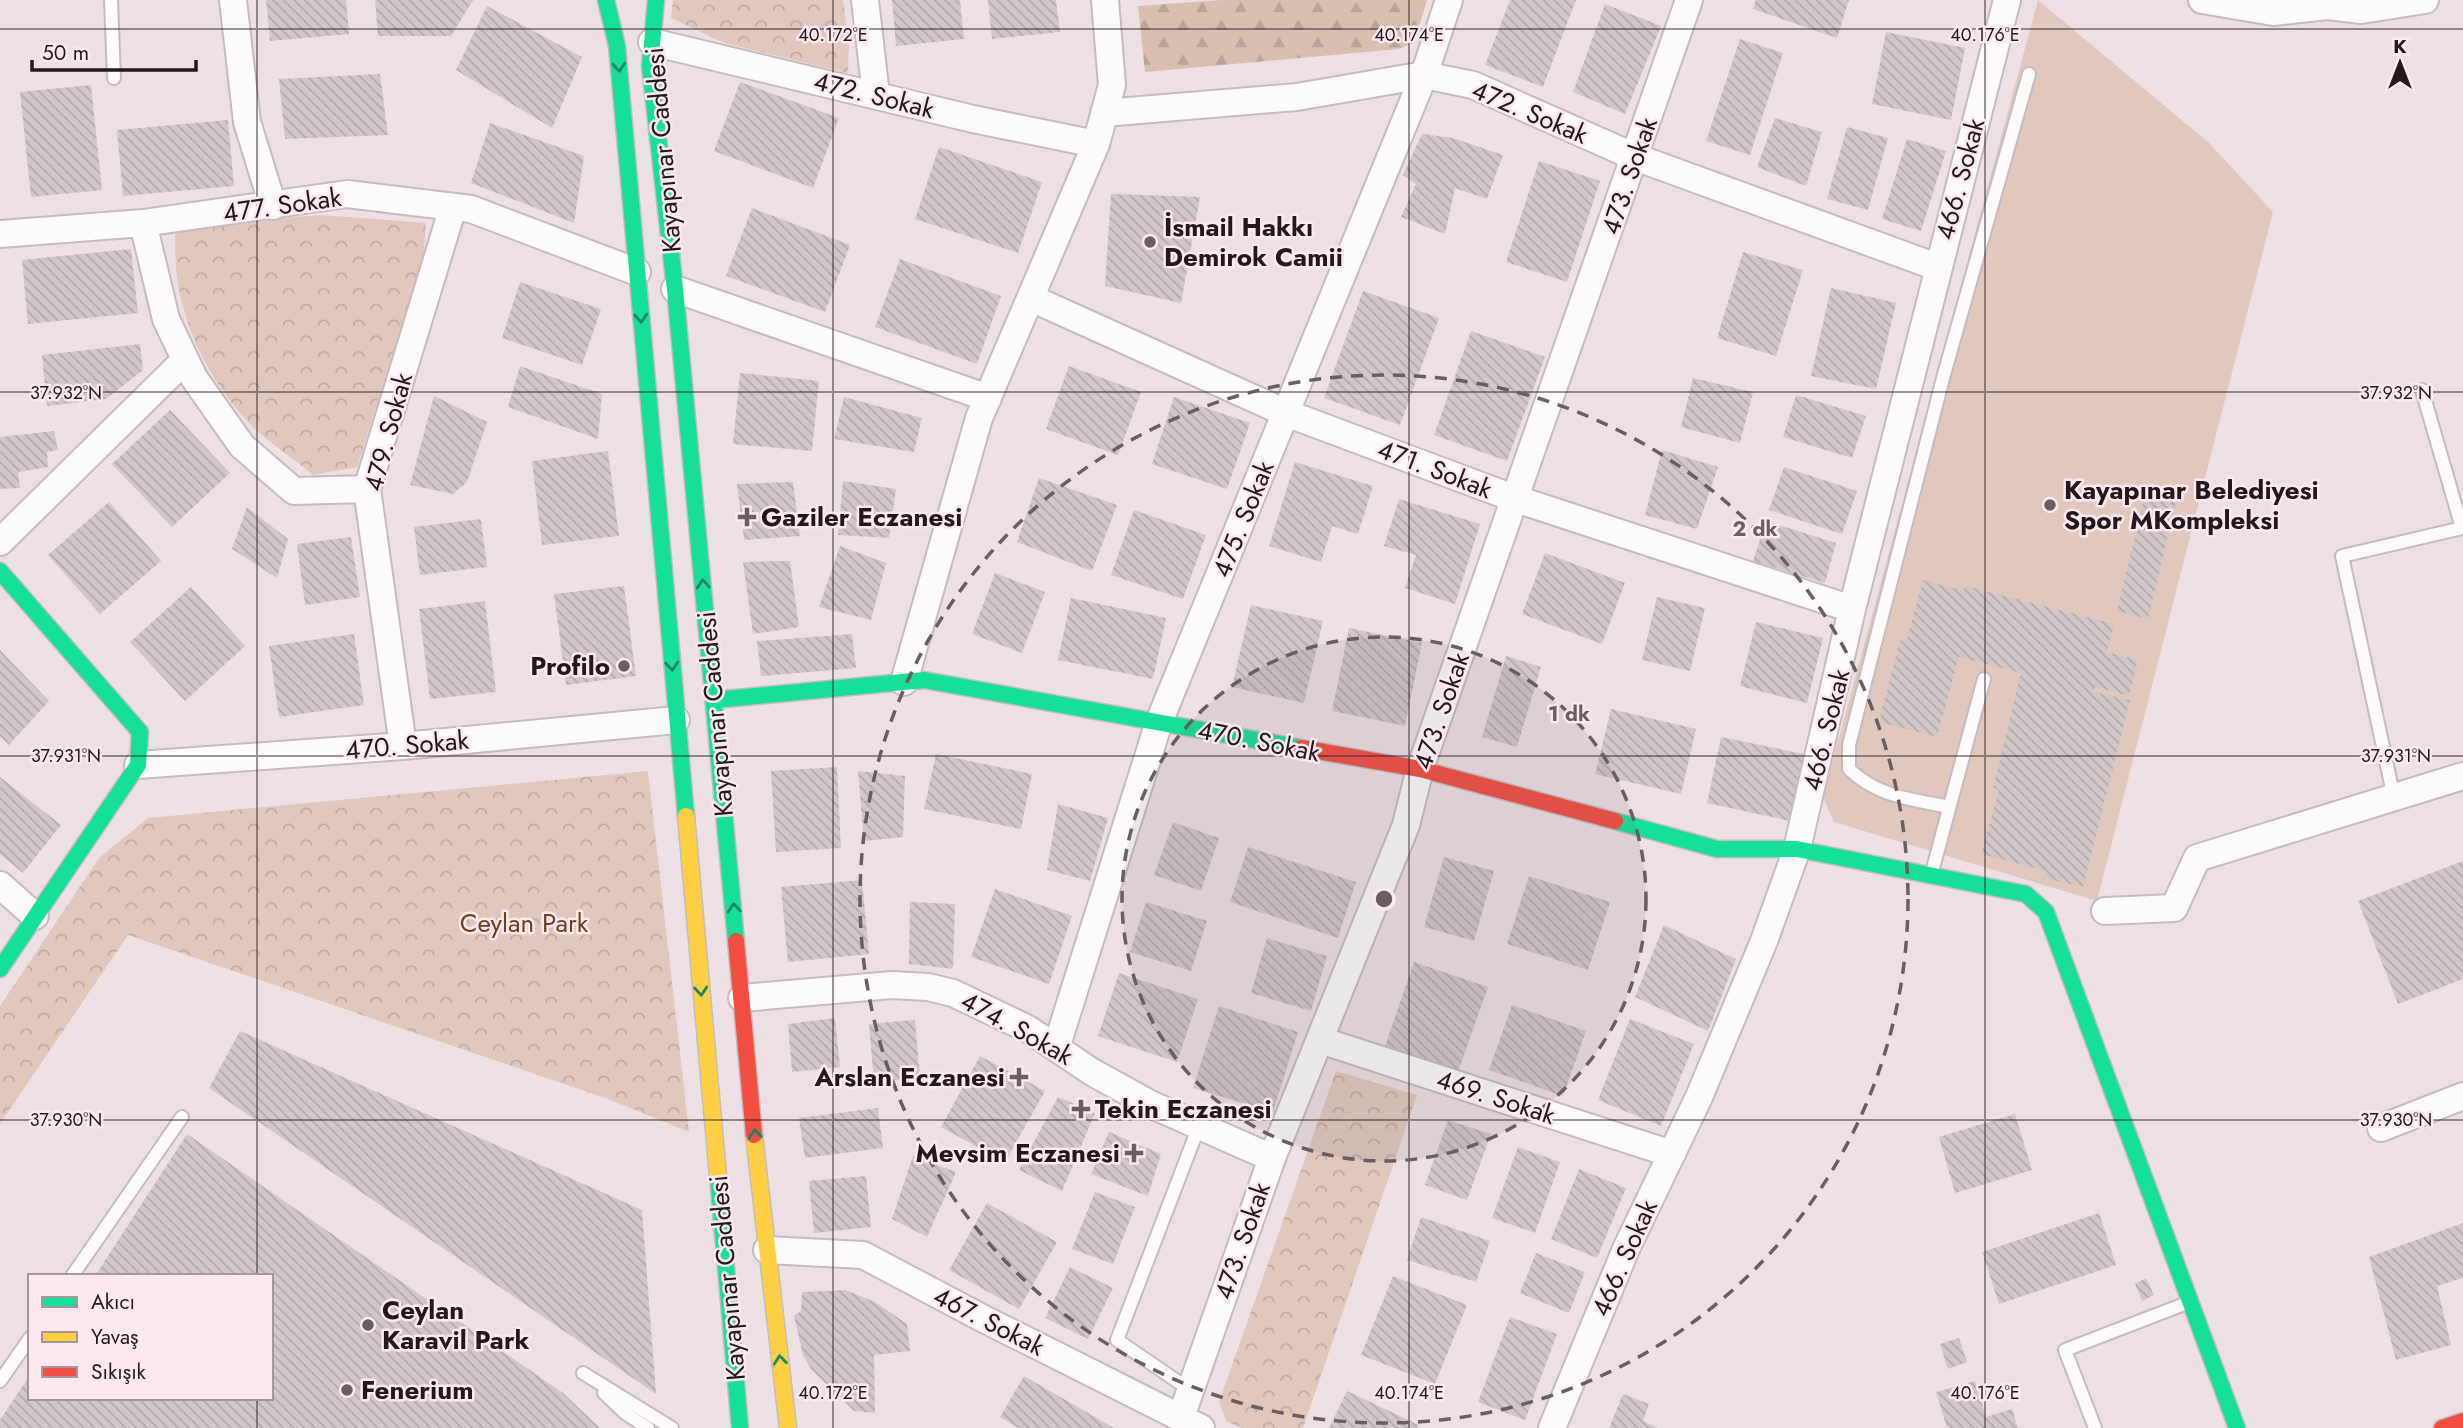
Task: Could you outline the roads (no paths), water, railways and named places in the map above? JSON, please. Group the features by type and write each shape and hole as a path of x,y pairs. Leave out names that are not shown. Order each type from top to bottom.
{"main road":[{"name":"Kayapınar Caddesi","path":"606,0 617,46 737,1398 734,1423"},
{"name":"Kayapınar Caddesi","path":"655,1 650,65 675,289 767,1250 788,1428"},
{"path":"0,571 140,732 138,765 0,970"},
{"name":"470. Sokak","path":"714,700 924,680 1420,769 1717,849 1797,849 2026,894 2046,912 2237,1428"},
{"path":"2442,1428 2463,1421"}],"street":[{"path":"233,0 247,122 273,206"},
{"path":"865,0 876,95"},
{"path":"904,682 988,398 1096,144 1112,85 1105,0"},
{"name":"475. Sokak","path":"1057,1045 1159,722 1424,75 1450,0"},
{"name":"473. Sokak","path":"1191,1422 1190,1390 1272,1158 1406,825 1420,769 1689,0"},
{"name":"466. Sokak","path":"1552,1428 1626,1249 1672,1154 1759,953 1797,849 1852,609 2007,0"},
{"path":"2202,0 2273,12 2325,3 2362,10 2425,0"},
{"name":"472. Sokak","path":"652,42 1096,144"},
{"name":"472. Sokak","path":"1104,113 1297,97 1424,75 1473,85 1635,157 1937,267"},
{"name":"477. Sokak","path":"0,234 143,223 347,194 471,209 637,272"},
{"name":"479. Sokak","path":"403,746 367,489 453,207"},
{"path":"143,223 166,319 194,378 242,446 294,491 367,489"},
{"path":"675,289 988,398"},
{"name":"471. Sokak","path":"1031,298 1286,413 1516,499 1852,609"},
{"path":"0,542 185,360"},
{"name":"470. Sokak","path":"138,765 403,746 676,720"},
{"path":"2105,911 2174,908 2197,858 2463,776"},
{"path":"0,885 35,916"},
{"name":"474. Sokak","path":"742,998 892,985 928,987 953,993 1001,1014 1057,1045 1092,1072 1150,1104 1272,1158"},
{"name":"469. Sokak","path":"1320,1040 1672,1154"},
{"path":"2381,1128 2463,1096"},
{"name":"467. Sokak","path":"767,1250 863,1255 982,1318 1191,1422"}],"lane":[{"path":"111,0 114,78"},
{"path":"1949,807 1899,797 1865,785 1849,769 1849,745 1943,378 2029,74"},
{"path":"2394,798 2342,556 2462,528 2457,488 2421,390"},
{"path":"1931,876 1984,679"},
{"path":"73,1274 182,1117"},
{"path":"1190,1390 1117,1340 1199,1126"},
{"path":"2095,1428 2066,1350 2190,1302"},
{"path":"0,1381 28,1341"},
{"path":"648,1428 625,1413 583,1373 672,1428"}],"place":[{"name":"İsmail Hakkı Demirok Camii","path":"1150,242"},
{"name":"Kayapınar Belediyesi Spor MKompleksi","path":"2050,505"},
{"name":"Gaziler Eczanesi","path":"747,517"},
{"name":"Profilo","path":"624,666"},
{"name":"Arslan Eczanesi","path":"1019,1077"},
{"name":"Tekin Eczanesi","path":"1081,1109"},
{"name":"Mevsim Eczanesi","path":"1134,1153"},
{"name":"Ceylan Karavil Park","path":"368,1325"},
{"name":"Fenerium","path":"347,1390"}],"park label":[{"name":"Ceylan Park","path":"524,923"}]}
